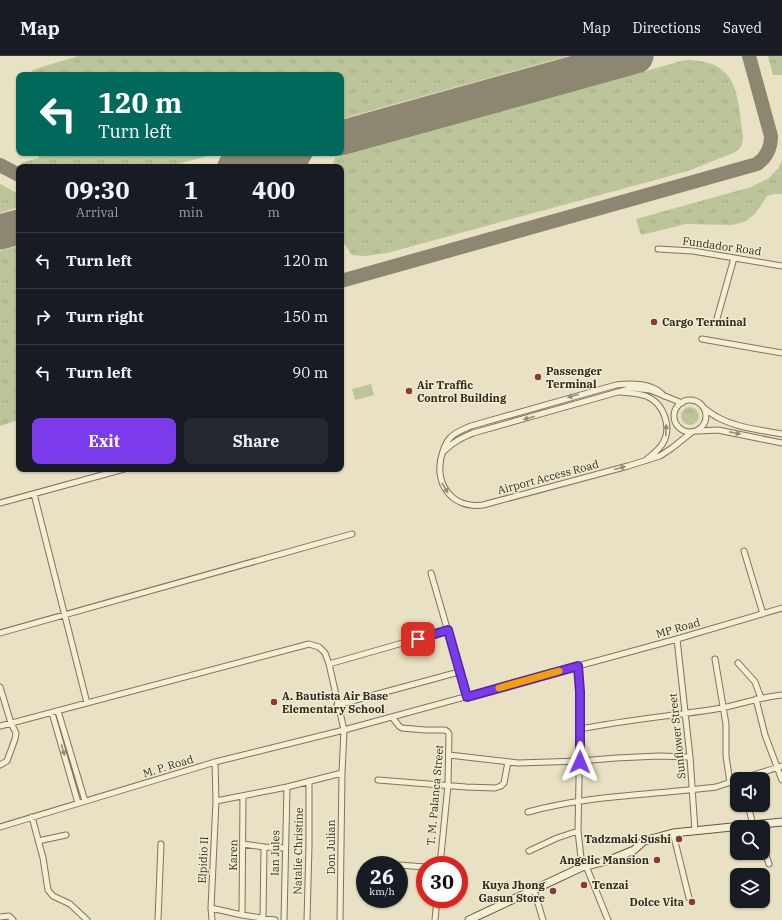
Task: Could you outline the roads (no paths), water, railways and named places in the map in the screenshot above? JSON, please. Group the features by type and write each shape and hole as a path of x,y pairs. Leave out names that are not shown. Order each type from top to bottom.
{"street":[{"name":"Fundador Road","path":"658,249 693,251 782,266"},
{"path":"703,323 712,324 716,322 734,258"},
{"path":"702,339 782,353"},
{"name":"Airport Access Road","path":"664,396 657,388 639,384 624,384 600,388 471,426 452,435 446,443 440,458 439,468 444,488 459,502 475,506 483,505 660,456 694,432"},
{"name":"Airport Access Road","path":"443,451 452,442 460,438 627,389 636,388 650,390 682,403"},
{"path":"620,392 639,394 650,398 658,404 663,413 667,427 665,437 660,448 645,461"},
{"path":"782,434 740,426 728,422 717,417 698,402 690,400 682,403 674,414 676,424 682,430 694,432 718,430 782,443"},
{"path":"694,432 704,425 706,421 704,408"},
{"path":"0,503 113,472"},
{"path":"34,494 87,703"},
{"path":"0,633 352,534"},
{"path":"744,552 763,614"},
{"path":"431,573 467,697"},
{"name":"MP Road","path":"467,697 677,639 782,608"},
{"path":"329,664 448,630"},
{"name":"Sunflower Street","path":"677,639 690,757 696,831"},
{"name":"Don Julian","path":"0,726 309,644 319,647 325,653 329,664 337,705 344,730 340,920"},
{"path":"528,812 580,800 693,790 730,783 726,756 726,724 715,659"},
{"path":"738,662 755,682 765,735 780,767 782,780"},
{"path":"578,666 580,729 580,800 578,831 584,867 608,920"},
{"path":"337,705 459,672"},
{"path":"0,687 11,723 16,733 7,761 0,765"},
{"path":"580,729 630,720 723,708 759,698 782,695"},
{"name":"M. P. Road","path":"0,827 215,762 344,730 467,697"},
{"path":"58,711 85,801"},
{"path":"52,713 78,803"},
{"name":"T. M. Palanca Street","path":"392,717 402,728 419,730 445,730 448,732 450,737 448,785 441,856"},
{"path":"449,755 508,762 580,762 616,758 664,756 690,757"},
{"name":"Elpidio II","path":"212,920 210,908 216,801 215,762"},
{"path":"378,780 495,788 504,783 508,762"},
{"path":"764,772 780,767"},
{"path":"216,801 342,774"},
{"name":"Natalie Christine","path":"307,920 309,782"},
{"name":"Ian Jules","path":"284,920 287,787"},
{"name":"Karen","path":"242,915 243,796"},
{"path":"32,817 43,858 46,886 50,893 70,904 87,920"},
{"path":"770,824 782,822"},
{"path":"469,920 484,917 534,890 584,867 610,860 634,850 644,841 673,833 730,828"},
{"path":"529,851 557,838 578,831"},
{"path":"673,833 689,898"},
{"path":"38,841 66,835"},
{"path":"158,920 161,844"},
{"path":"243,844 285,848"},
{"path":"263,918 264,846"},
{"path":"768,860 769,864"},
{"path":"534,890 542,920"},
{"path":"210,908 275,920"},
{"path":"436,920 437,908"},
{"path":"0,917 9,916 12,920"}],"place":[{"name":"Cargo Terminal","path":"654,322"},
{"name":"Passenger Terminal","path":"538,377"},
{"name":"Air Traffic Control Building","path":"409,391"},
{"name":"A. Bautista Air Base Elementary School","path":"274,702"},
{"name":"Tadzmaki Sushi","path":"679,839"},
{"name":"Angelic Mansion","path":"657,860"},
{"name":"Tenzai","path":"584,885"},
{"name":"Kuya Jhong Gasun Store","path":"553,891"},
{"name":"Dolce Vita","path":"692,902"}]}
